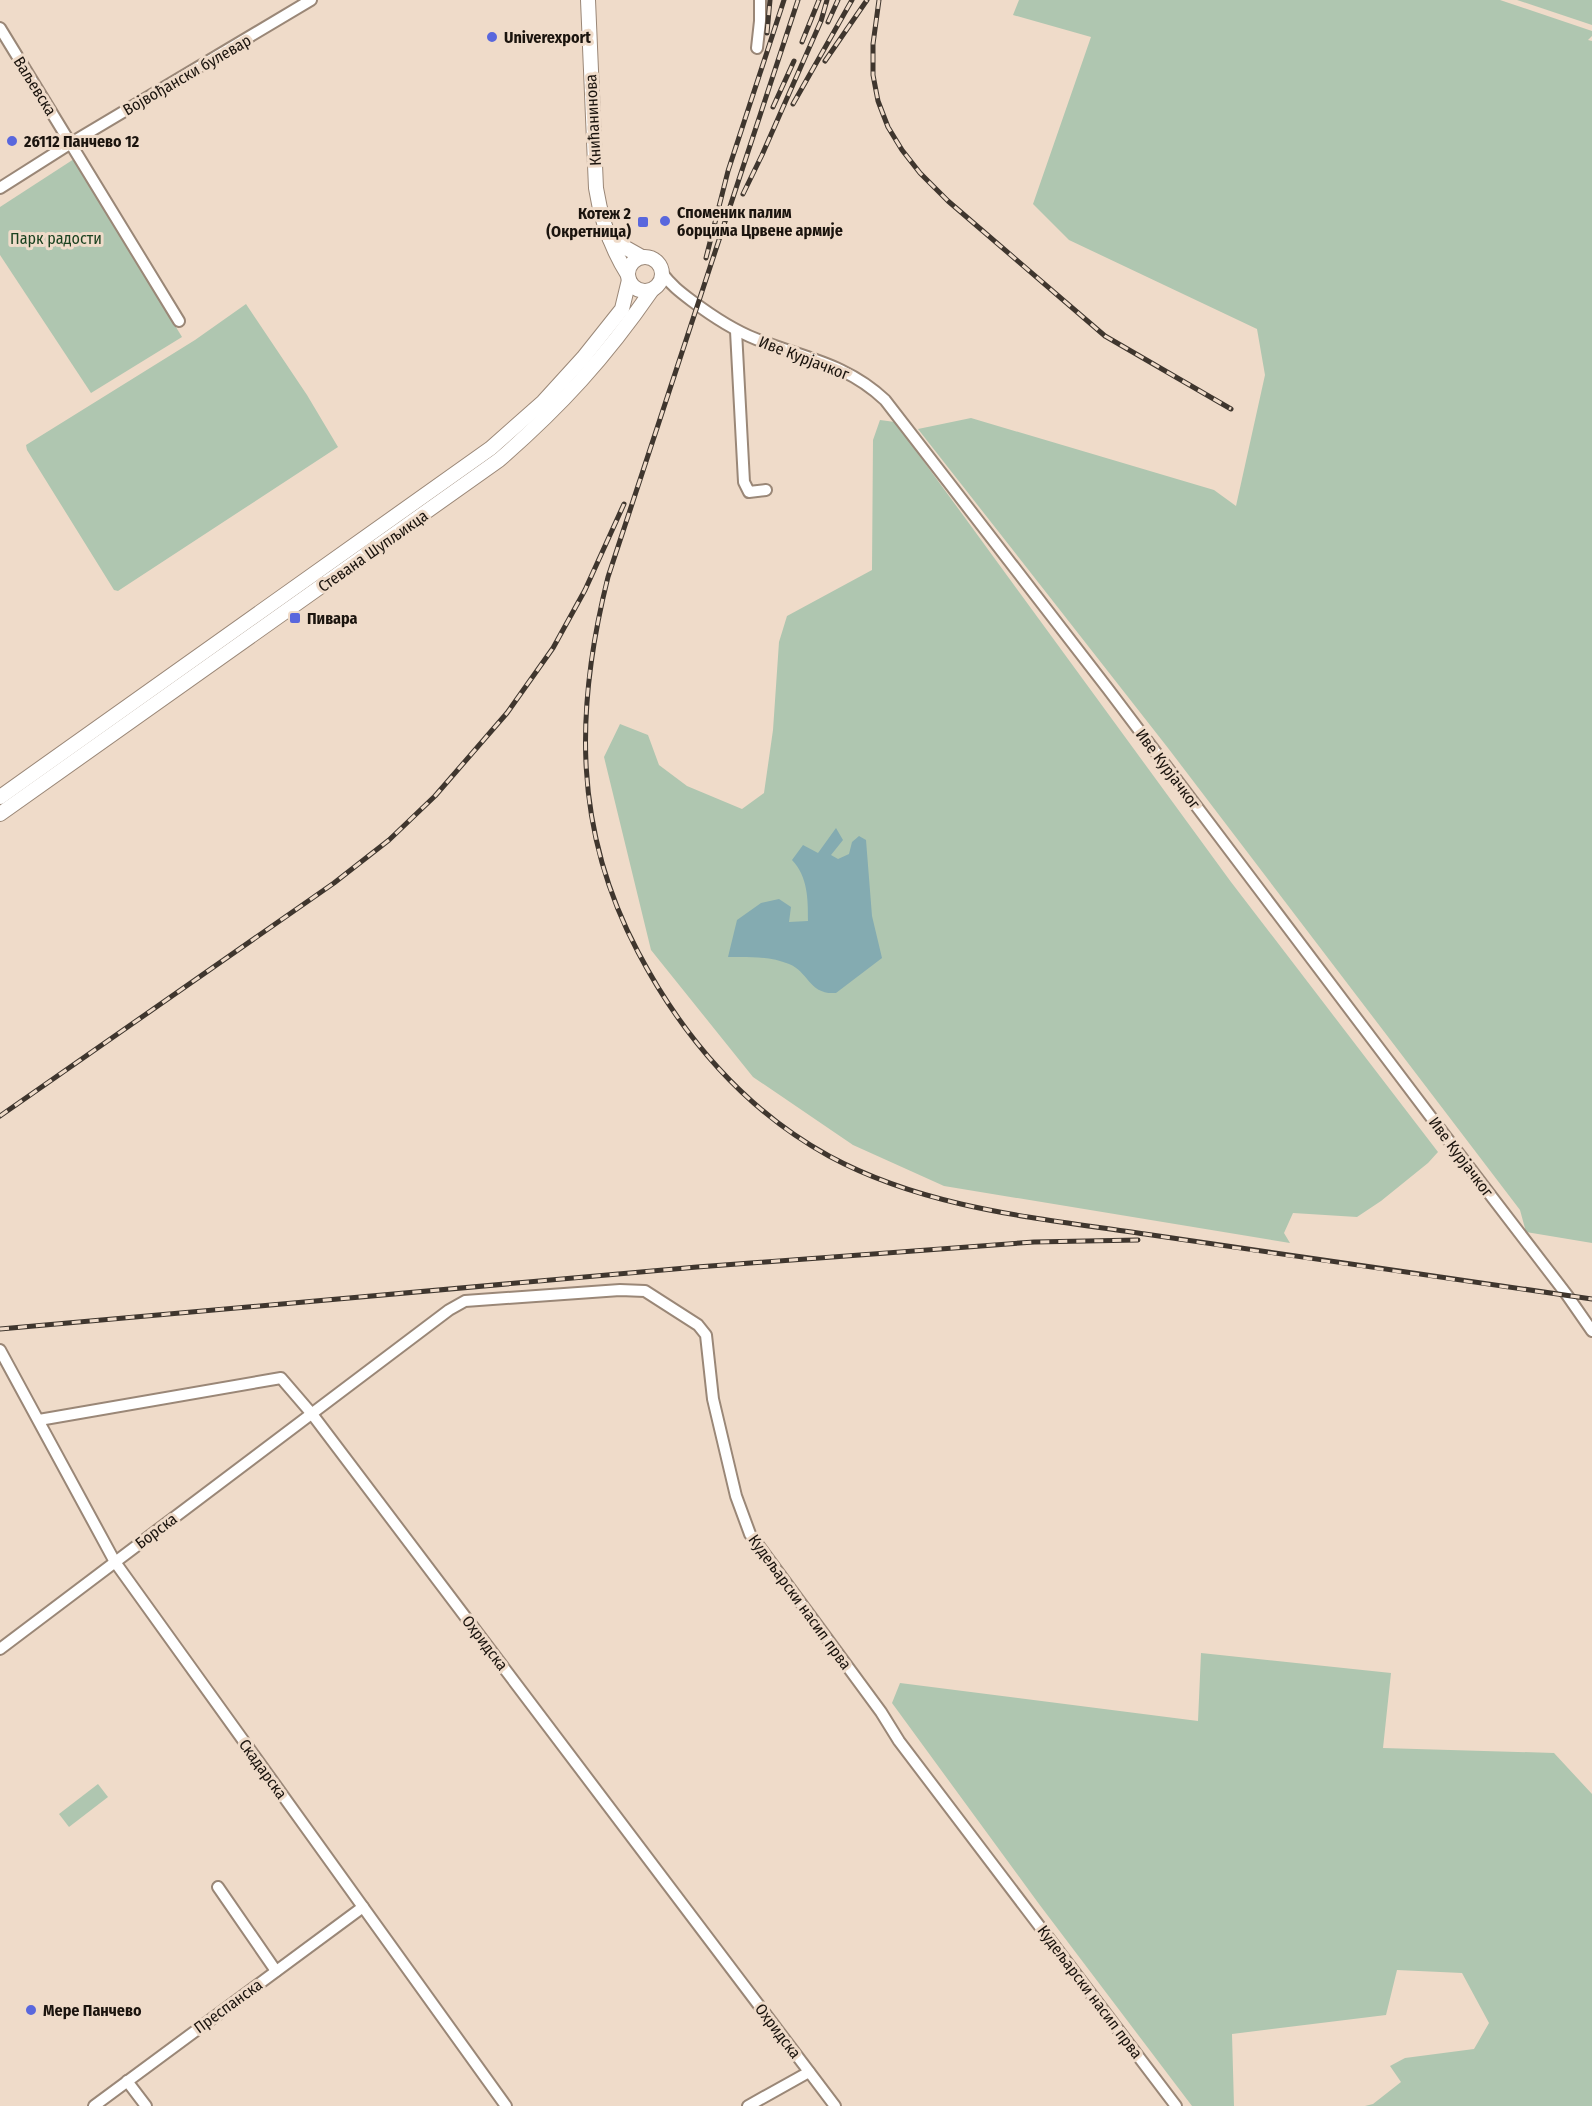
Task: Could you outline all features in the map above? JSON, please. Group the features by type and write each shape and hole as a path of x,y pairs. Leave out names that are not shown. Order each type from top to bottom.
{"main road":[{"name":"Книћанинова","path":"588,0 596,188 601,217 629,278"},
{"path":"610,239 642,257"},
{"path":"642,257 656,261 662,273 660,282 653,289 638,290 629,278 633,262 642,257"},
{"name":"Стевана Шупљикца","path":"0,797 491,448 550,394 589,350 622,309 629,278"},
{"name":"Стевана Шупљикца","path":"0,814 499,460 553,412 580,384 605,355 653,289"}],"street":[{"name":"Војвођански булевар","path":"0,188 311,0"},
{"path":"757,48 760,0"},
{"name":"Ваљевска","path":"0,28 179,321"},
{"name":"Иве Курјачког","path":"662,273 676,290 736,331 851,374 885,400 1108,689 1592,1331"},
{"path":"653,289 676,290"},
{"path":"736,331 744,482 749,492 766,490"},
{"name":"Кудељарски насип прва","path":"312,1414 430,1324 465,1301 620,1290 645,1291 698,1325 706,1335 713,1399 736,1496 750,1534 881,1712 899,1741 1176,2106"},
{"name":"Скадарска","path":"0,1350 115,1562 506,2106"},
{"name":"Охридска","path":"39,1420 281,1378 312,1414 835,2106"},
{"name":"Борска","path":"0,1649 312,1414"},
{"path":"218,1887 276,1971"},
{"name":"Преспанска","path":"94,2106 363,1907"},
{"path":"747,2106 809,2072"},
{"path":"127,2081 146,2106"}],"green space":[{"path":"1019,0 1500,0 1592,31 1592,36 1588,40 1592,41 1592,1243 1526,1232 1520,1210 1168,748 918,429 971,418 1214,490 1236,506 1265,375 1257,329 1069,240 1033,204 1091,37 1013,15"},
{"path":"1517,0 1592,0 1592,25"},
{"name":"Парк радости","path":"74,159 182,337 91,393 0,255 0,207"},
{"path":"246,304 307,395 338,447 118,591 114,590 26,445 195,340"},
{"path":"880,420 895,422 1231,882 1438,1152 1428,1163 1381,1201 1357,1217 1293,1213 1284,1233 1290,1243 944,1186 853,1145 753,1077 651,950 604,757 620,724 648,735 659,765 687,786 742,809 764,793 773,730 779,642 787,616 872,570 873,440"},
{"path":"1201,1653 1391,1673 1383,1748 1554,1753 1592,1794 1592,2106 1365,2106 1373,2104 1401,2082 1390,2066 1405,2058 1474,2049 1489,2023 1462,1973 1397,1970 1386,2015 1232,2034 1234,2106 1192,2106 1039,1904 892,1703 900,1683 1198,1721"},
{"path":"98,1784 108,1797 69,1827 59,1814"}],"water":[{"path":"836,828 843,840 831,855 838,859 849,854 852,842 859,836 866,840 872,916 882,958 836,993 827,993 815,987 796,968 782,961 759,957 728,957 737,920 761,903 779,899 791,907 789,922 808,921 804,881 792,860 803,845 818,853"}],"railway":[{"path":"767,33 770,0"},
{"path":"706,258 728,171 784,0"},
{"path":"798,0 608,577 597,626 590,674 586,721 586,768 591,814 601,860 617,906 655,983 718,1068 770,1117 829,1156 866,1174 905,1188 944,1200 1024,1216 1592,1299"},
{"path":"802,42 819,0"},
{"path":"743,194 821,21 827,0"},
{"path":"828,22 838,0"},
{"path":"793,104 852,0"},
{"path":"825,61 867,0"},
{"path":"879,0 873,44 873,75 878,101 888,127 920,173 948,201 1105,336 1231,409"},
{"path":"773,107 794,61"},
{"path":"0,1116 334,883 389,840 435,796 507,713 553,648 585,590 624,504"},
{"path":"0,1329 697,1267 1034,1242 1138,1240"}],"place":[{"name":"Univerexport","path":"492,37"},
{"name":"26112 Панчево 12","path":"12,141"},
{"name":"Споменик палим борцима Црвене армије","path":"665,221"},
{"name":"Котеж 2 (Окретница)","path":"643,222"},
{"name":"Пивара","path":"295,618"},
{"name":"Мере Панчево","path":"31,2010"}]}
